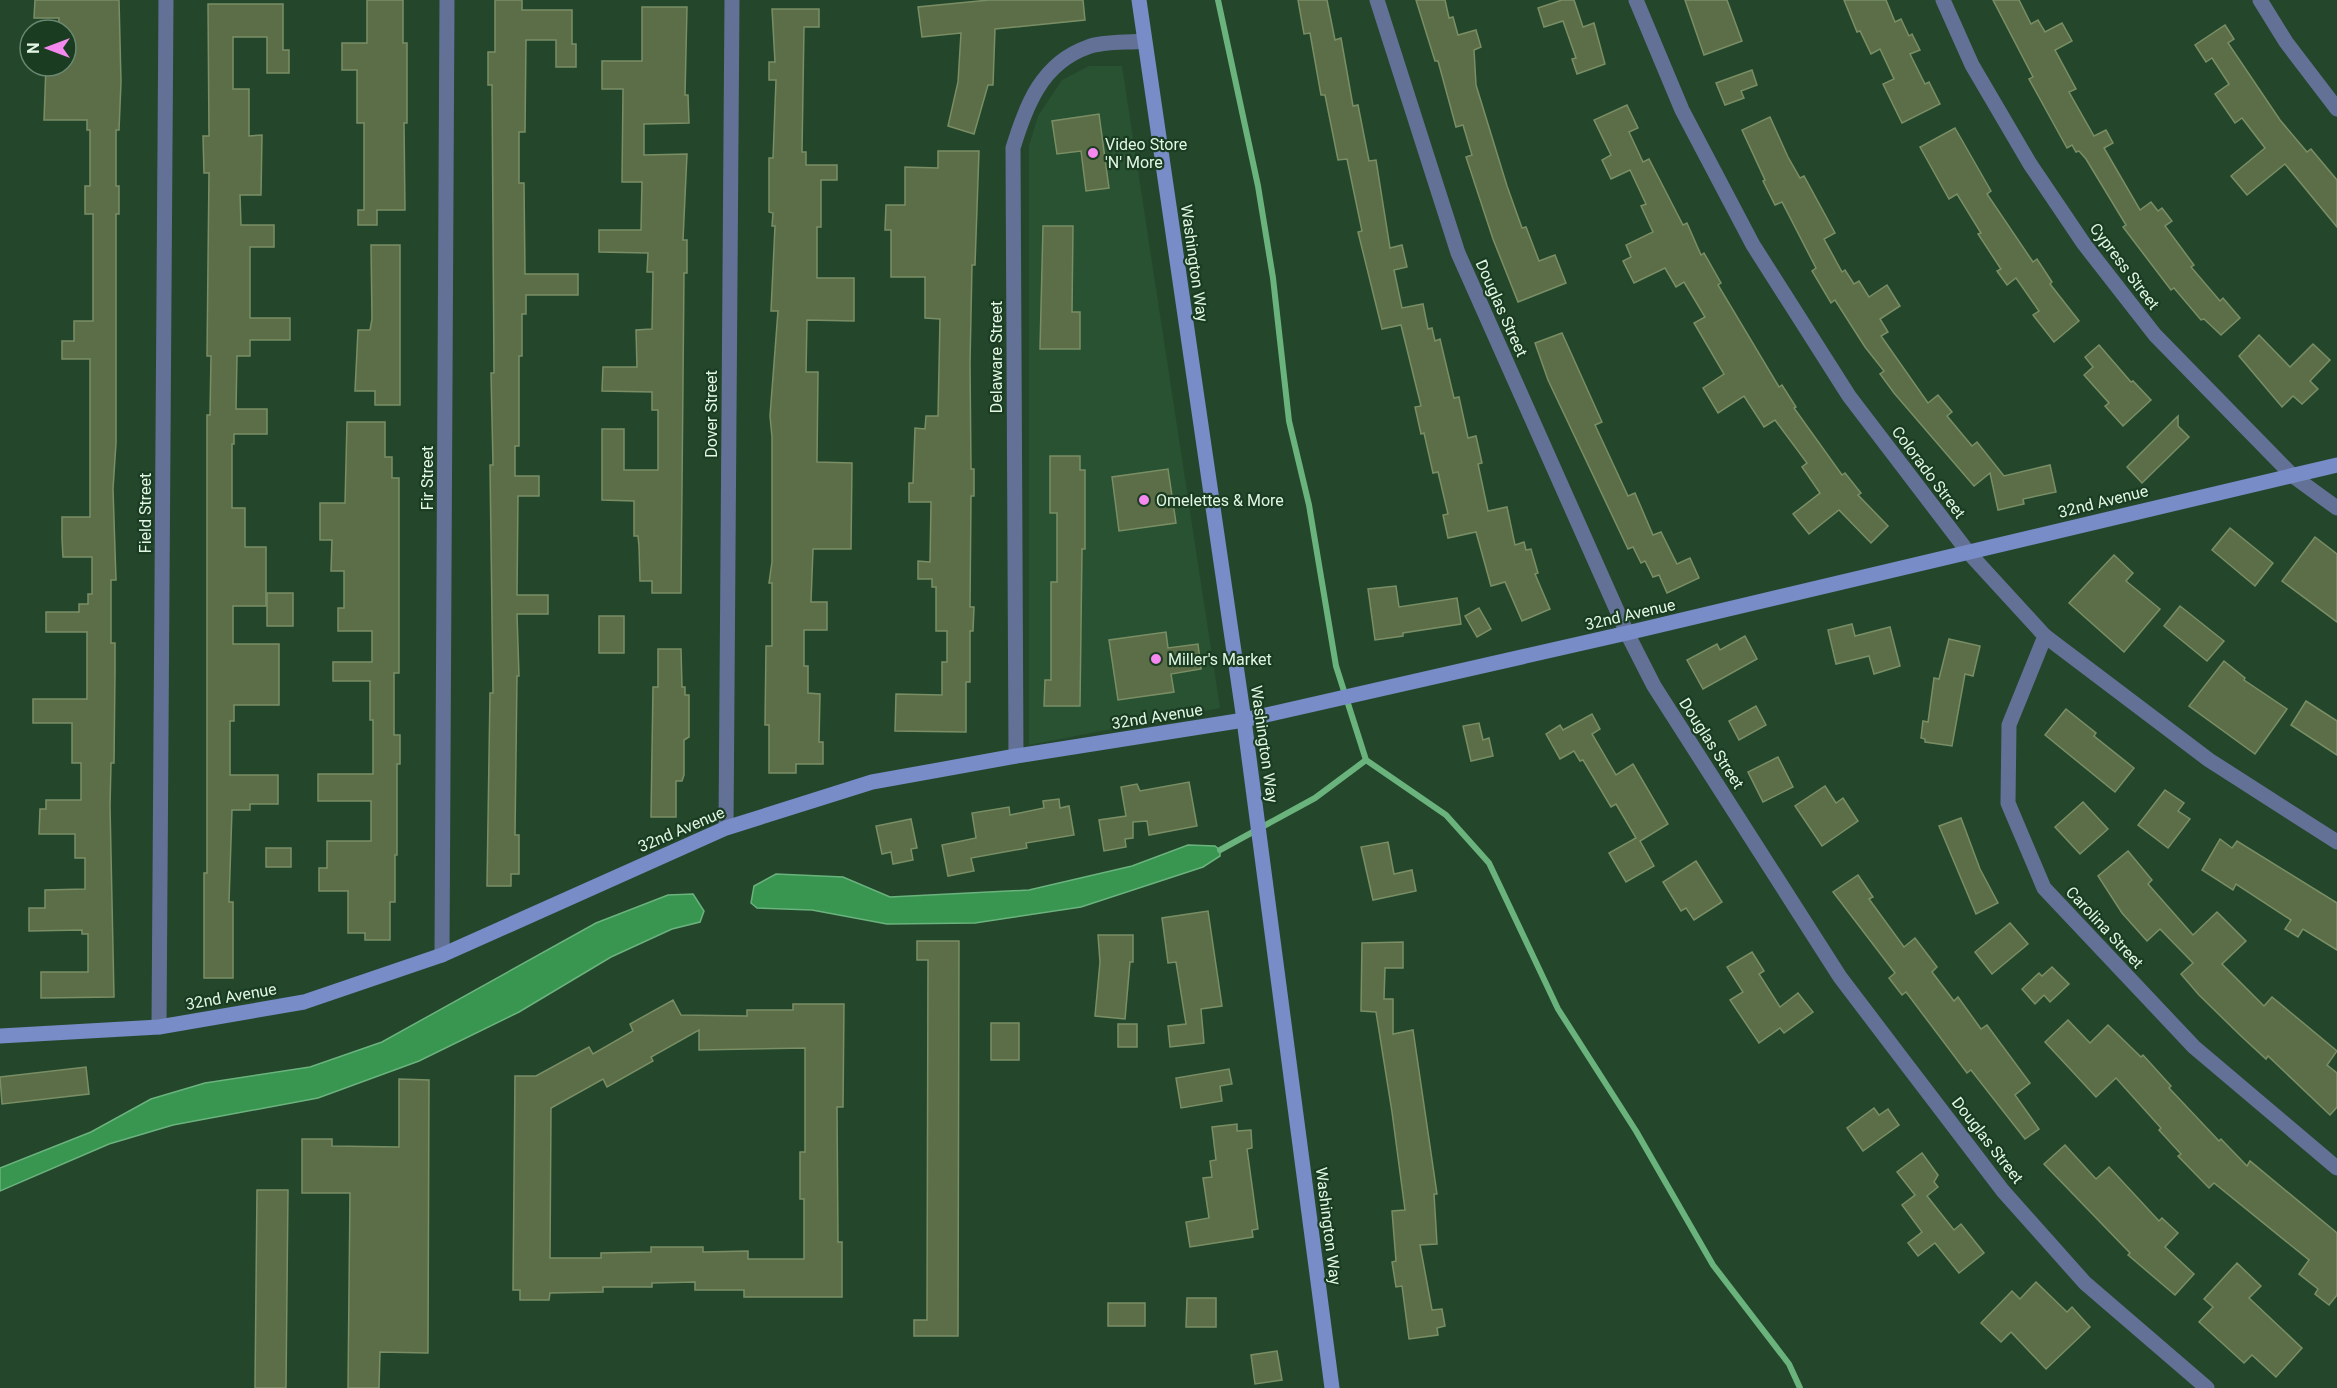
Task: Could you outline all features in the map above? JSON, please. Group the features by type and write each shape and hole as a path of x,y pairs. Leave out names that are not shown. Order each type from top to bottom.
{"street":[{"name":"Field Street","path":"159,1027 166,0"},
{"name":"Fir Street","path":"442,955 447,0"},
{"name":"Dover Street","path":"726,828 732,0"},
{"name":"Washington Way","path":"1139,0 1244,720 1332,1388"},
{"name":"Douglas Street","path":"1377,0 1458,253 1627,633 1654,686 1840,977 2003,1191 2085,1283 2207,1388"},
{"name":"Colorado Street","path":"1636,0 1682,110 1753,245 1849,396 1968,552 2045,636 2209,760 2337,842"},
{"name":"Cypress Street","path":"1942,0 1978,75 2030,164 2084,244 2155,335 2293,476 2337,508"},
{"path":"2260,0 2286,42 2337,108"},
{"name":"Delaware Street","path":"1016,756 1012,148 1022,117 1036,88 1056,64 1089,46 1144,41"},
{"name":"32nd Avenue","path":"0,1036 159,1027 304,1002 442,955 726,828 872,783 1016,756 1244,720 1627,633 2337,465"},
{"name":"Carolina Street","path":"2045,636 2009,725 2008,803 2044,888 2194,1047 2337,1168"}],"shaded area":[{"path":"1089,66 1122,66 1220,708 1029,745 1029,146 1038,116 1062,80"},
{"path":"1188,845 1215,846 1220,850 1220,856 1203,867 1081,907 975,923 887,924 812,910 757,908 751,903 754,886 776,874 843,877 890,897 1029,890 1132,866"},
{"path":"693,894 704,911 700,922 672,929 611,957 519,1012 419,1061 318,1098 173,1125 109,1144 0,1191 0,1168 91,1132 151,1099 205,1083 310,1067 382,1042 596,923 668,895"}],"building":[{"path":"35,0 119,0 121,82 119,130 116,130 116,186 119,186 119,214 116,214 116,443 113,489 116,580 111,580 111,643 115,643 114,763 111,763 110,806 114,997 41,998 41,972 88,972 88,934 82,934 82,930 29,931 29,908 45,908 45,890 85,889 85,858 75,858 75,834 39,834 40,809 46,809 46,800 81,800 81,763 72,763 72,723 33,723 33,699 87,699 87,632 46,632 46,612 79,612 79,604 88,604 88,594 92,594 92,557 63,557 62,539 62,517 90,517 90,359 62,359 62,341 74,341 74,321 93,321 93,214 85,214 85,186 90,186 90,130 87,130 87,120 44,120 46,78 78,78 78,18 34,18"},
{"path":"367,0 403,0 403,43 407,43 407,123 404,123 405,210 377,210 377,225 358,225 358,210 364,210 364,123 357,123 357,70 342,70 342,43 367,43"},
{"path":"495,0 522,0 522,10 572,10 572,44 576,44 576,67 556,67 556,40 526,40 525,132 519,132 519,183 524,183 525,274 578,274 578,295 526,295 526,314 522,314 522,356 519,356 519,446 515,446 515,476 539,476 539,496 518,496 517,595 548,595 548,614 517,614 519,676 517,676 515,835 519,835 519,874 511,874 511,886 487,886 490,693 493,693 490,465 493,465 491,373 494,373 492,85 488,85 488,52 495,52"},
{"path":"989,0 1083,0 1085,20 995,29 993,85 988,85 974,134 948,126 958,82 961,33 922,37 918,7"},
{"path":"1298,0 1327,0 1335,40 1341,38 1353,106 1358,105 1369,161 1376,160 1390,248 1402,245 1407,267 1394,270 1402,308 1423,304 1428,329 1432,328 1435,341 1440,339 1454,398 1459,397 1468,438 1476,436 1482,463 1478,464 1488,511 1507,507 1515,545 1524,542 1526,550 1531,549 1538,573 1535,574 1550,609 1522,621 1505,582 1491,586 1476,532 1448,538 1443,515 1448,514 1438,472 1433,473 1424,433 1421,434 1415,407 1421,406 1401,325 1382,329 1358,232 1362,231 1347,159 1338,160 1325,95 1321,95 1310,33 1304,34"},
{"path":"1416,0 1445,0 1449,18 1453,17 1458,35 1476,30 1481,47 1474,50 1476,85 1507,186 1522,228 1526,227 1539,261 1555,255 1566,283 1518,302 1493,239 1466,157 1472,155 1463,125 1456,127 1438,61 1435,61"},
{"path":"1562,0 1574,0 1583,27 1594,23 1605,64 1577,74 1572,59 1576,58 1563,21 1544,27 1538,8"},
{"path":"1685,0 1727,0 1742,41 1704,55"},
{"path":"1844,0 1886,0 1895,22 1901,19 1909,36 1912,34 1920,50 1910,54 1925,84 1929,82 1940,104 1902,123 1883,84 1894,79 1880,49 1871,54 1860,31 1857,32"},
{"path":"1993,0 2019,0 2031,24 2038,20 2045,32 2062,23 2072,41 2055,50 2076,89 2069,92 2094,136 2106,130 2113,143 2104,148 2140,210 2151,202 2158,211 2162,208 2172,221 2165,226 2194,265 2191,267 2220,301 2223,298 2240,318 2221,335 2204,319 2201,320 2174,288 2171,290 2123,227 2126,225 2086,159 2079,151 2076,152 2072,145 2067,148 2029,79 2033,77"},
{"path":"208,4 283,4 283,50 289,50 289,73 267,73 267,37 233,37 233,89 249,89 249,136 262,135 261,195 240,195 241,225 274,225 274,247 250,247 250,318 290,318 290,340 250,340 250,356 237,356 236,409 267,409 267,434 234,434 234,444 232,444 232,508 245,508 245,547 266,547 266,606 233,606 233,644 279,644 279,705 234,705 234,721 230,721 230,775 278,775 278,804 250,804 250,810 232,810 229,902 233,902 233,978 204,978 204,873 207,873 207,415 210,415 211,356 207,356 209,173 204,173 203,136 209,136"},
{"path":"642,7 687,7 685,95 688,95 689,123 644,124 644,155 687,154 683,240 687,240 687,273 684,273 681,593 652,593 652,581 640,581 638,536 634,536 634,501 602,500 602,429 624,429 624,470 658,470 658,410 652,410 652,392 602,391 603,367 637,367 636,330 652,329 653,272 647,272 648,253 599,252 599,230 641,230 642,182 622,182 623,89 602,89 602,61 642,61"},
{"path":"772,9 819,9 819,27 804,27 802,152 806,152 806,165 837,165 837,180 821,180 821,227 817,227 817,278 854,278 854,321 807,320 806,372 818,372 817,462 852,463 851,549 813,549 811,602 827,602 827,630 804,630 804,666 808,666 808,693 820,694 819,742 823,742 823,764 796,764 796,773 769,773 769,725 765,725 766,646 772,646 772,583 769,583 772,562 770,416 778,311 771,311 775,226 772,226 773,213 769,212 769,158 773,158 776,80 769,80 769,62 775,62"},
{"path":"2225,25 2234,39 2228,43 2280,120 2307,152 2311,149 2337,180 2337,227 2285,164 2247,195 2231,176 2265,148 2242,118 2235,123 2215,94 2229,84 2212,58 2206,62 2195,45"},
{"path":"1752,70 1757,85 1741,91 1744,98 1725,105 1716,83"},
{"path":"1627,105 1638,128 1629,132 1643,162 1649,159 1683,225 1687,223 1701,255 1704,253 1721,283 1718,285 1779,387 1782,385 1796,407 1794,408 1842,475 1845,473 1861,493 1858,495 1888,526 1871,543 1839,510 1809,534 1793,514 1820,493 1802,467 1807,463 1775,420 1764,427 1744,396 1718,413 1703,388 1724,374 1694,323 1705,317 1684,282 1676,287 1665,268 1634,283 1623,261 1631,257 1626,245 1653,232 1641,206 1646,204 1630,170 1611,179 1602,160 1611,155 1594,120"},
{"name":"Video Store 'N' More","path":"1099,114 1109,188 1086,191 1081,151 1057,154 1052,121"},
{"path":"1770,117 1788,157 1800,178 1804,176 1835,233 1824,239 1842,272 1845,270 1854,284 1859,281 1869,297 1887,285 1900,306 1880,319 1888,332 1881,336 1928,403 1938,395 1952,412 1947,416 1972,446 1977,442 2004,476 2050,465 2056,492 2023,499 2024,504 1998,510 1990,473 1974,486 1894,393 1880,374 1884,371 1865,347 1835,300 1831,303 1812,271 1816,268 1782,202 1775,205 1763,181 1765,180 1742,130"},
{"path":"1955,128 1991,191 1987,194 2033,262 2037,259 2052,282 2050,284 2079,321 2054,342 2033,315 2039,311 2016,278 2007,285 1997,271 2001,269 1978,234 1981,233 1957,194 1949,199 1920,147"},
{"path":"938,151 979,151 975,265 972,265 970,363 971,469 974,469 974,496 971,496 970,607 974,607 973,631 970,631 970,682 966,682 966,732 895,731 896,694 942,695 942,662 947,662 947,631 936,631 936,587 932,587 932,579 918,579 918,561 930,562 931,502 909,502 909,483 913,483 915,428 925,429 926,416 938,416 940,319 925,318 925,277 891,277 891,230 885,230 886,205 905,205 905,167 938,168"},
{"path":"1043,226 1073,226 1072,312 1080,312 1080,349 1040,349"},
{"path":"371,245 400,245 400,405 375,405 375,391 355,391 358,330 370,330 372,319"},
{"path":"1562,333 1602,422 1595,425 1628,496 1635,493 1653,535 1661,532 1677,564 1690,558 1699,578 1667,593 1659,575 1653,577 1645,561 1641,563 1633,547 1628,549 1548,380 1535,343"},
{"path":"2259,335 2290,367 2313,344 2330,360 2310,381 2318,389 2302,404 2293,396 2282,407 2239,356"},
{"path":"2099,345 2131,382 2133,381 2151,400 2123,426 2105,406 2109,403 2084,375 2093,367 2085,357"},
{"path":"2178,416 2178,426 2189,437 2142,483 2127,467"},
{"path":"347,422 385,422 385,457 392,457 392,478 399,478 399,673 394,673 394,735 400,735 400,764 397,764 397,855 395,855 395,902 390,902 390,940 365,940 365,933 348,933 348,891 319,891 319,868 327,868 327,841 371,841 371,801 318,801 318,774 373,774 370,681 333,681 333,662 372,662 372,631 338,631 338,608 344,608 344,571 331,571 332,540 320,540 320,503 345,503"},
{"path":"1050,456 1080,456 1080,470 1085,470 1080,706 1044,706 1045,680 1051,680 1051,582 1057,582 1057,513 1050,513"},
{"name":"Omelettes & More","path":"1168,469 1176,523 1119,531 1112,477"},
{"path":"2230,528 2273,563 2255,586 2212,550"},
{"path":"2315,537 2337,554 2337,622 2282,581"},
{"path":"2114,555 2133,573 2126,581 2160,609 2124,652 2069,603"},
{"path":"1396,586 1399,607 1457,598 1461,624 1375,640 1368,589"},
{"path":"267,593 293,593 293,626 267,626"},
{"path":"2180,606 2224,641 2207,661 2164,626"},
{"path":"1479,608 1491,629 1477,637 1465,616"},
{"path":"599,616 624,616 624,653 599,653"},
{"path":"1852,624 1855,636 1890,627 1900,666 1874,674 1869,656 1836,664 1828,630"},
{"name":"Miller's Market","path":"1166,632 1168,648 1198,644 1201,669 1171,674 1174,692 1118,700 1109,640"},
{"path":"1745,636 1757,659 1703,689 1687,660 1717,644 1720,650"},
{"path":"1949,639 1980,646 1973,676 1965,674 1952,746 1925,742 1925,739 1921,738 1923,721 1928,722 1934,678 1939,679"},
{"path":"658,649 681,649 682,687 685,687 685,695 689,695 689,737 684,740 684,775 682,781 676,781 676,817 651,817 653,687 658,687"},
{"path":"2224,661 2245,678 2244,680 2287,709 2255,754 2189,706"},
{"path":"2306,701 2337,721 2337,755 2291,725"},
{"path":"1756,706 1766,725 1739,740 1729,721"},
{"path":"2066,709 2096,733 2094,736 2134,768 2115,792 2045,735"},
{"path":"1592,714 1600,729 1592,734 1616,775 1633,764 1668,824 1640,841 1654,866 1626,882 1609,853 1636,838 1616,804 1611,807 1583,760 1580,761 1574,751 1560,759 1546,734 1560,725 1563,730"},
{"path":"1479,723 1483,740 1489,738 1493,756 1471,761 1463,726"},
{"path":"1778,757 1793,787 1763,802 1748,772"},
{"path":"1189,782 1197,826 1149,835 1147,821 1133,822 1133,838 1125,839 1126,847 1104,851 1099,820 1126,816 1121,787 1137,784 1140,791"},
{"path":"1825,786 1836,803 1843,798 1858,821 1822,846 1795,806"},
{"path":"2165,790 2184,803 2178,811 2190,819 2168,848 2138,825"},
{"path":"1059,799 1060,808 1069,806 1074,835 1026,843 1027,848 971,858 974,871 948,876 942,845 976,838 972,813 1009,807 1010,815 1044,808 1043,801"},
{"path":"2083,802 2108,829 2080,854 2055,827"},
{"path":"1961,818 1980,869 1998,903 1976,914 1939,826"},
{"path":"911,819 917,848 911,849 913,860 893,864 891,852 882,854 876,826"},
{"path":"2220,839 2232,848 2237,841 2337,903 2337,950 2303,929 2298,937 2285,929 2291,920 2236,884 2233,890 2202,870"},
{"path":"1388,842 1394,874 1412,870 1416,891 1373,900 1361,847"},
{"path":"266,848 291,848 291,867 266,867"},
{"path":"2128,851 2152,880 2148,884 2193,935 2217,912 2246,941 2222,964 2264,1006 2272,997 2337,1051 2327,1065 2337,1073 2337,1107 2330,1115 2268,1056 2266,1059 2199,995 2181,974 2193,963 2160,929 2147,941 2122,913 2098,876"},
{"path":"1696,861 1722,902 1694,920 1686,908 1681,911 1663,882"},
{"path":"1858,875 1873,897 1869,899 1904,947 1915,938 1937,967 1932,972 1954,1001 1958,997 1981,1029 1987,1025 2030,1083 2015,1095 2039,1129 2025,1139 1971,1070 1967,1073 1906,992 1902,995 1889,978 1895,973 1833,892"},
{"path":"1208,911 1222,1006 1201,1009 1204,1043 1170,1047 1168,1026 1186,1024 1176,962 1168,963 1162,918"},
{"path":"2010,923 2028,944 1992,974 1975,952"},
{"path":"1098,935 1133,935 1133,962 1130,962 1125,1019 1095,1016 1100,962"},
{"path":"917,941 959,941 958,1336 914,1336 914,1320 927,1320 928,960 917,960"},
{"path":"1403,942 1403,968 1385,968 1384,999 1393,999 1393,1034 1413,1030 1437,1194 1434,1194 1437,1244 1420,1245 1432,1310 1442,1309 1445,1326 1437,1328 1438,1335 1409,1339 1402,1286 1396,1287 1392,1262 1396,1261 1392,1211 1405,1210 1392,1112 1376,1012 1361,1011 1362,943"},
{"path":"1752,952 1764,971 1759,974 1780,1007 1798,993 1813,1012 1784,1033 1780,1028 1759,1043 1730,1000 1743,992 1727,967"},
{"path":"2052,967 2069,984 2050,1002 2044,995 2035,1004 2022,989 2039,973 2042,976"},
{"path":"673,1000 681,1015 747,1016 747,1010 793,1010 793,1004 844,1004 843,1107 837,1107 838,1242 842,1242 842,1297 744,1297 744,1290 695,1290 695,1282 652,1283 652,1287 603,1287 603,1292 550,1293 549,1300 520,1300 520,1290 513,1290 515,1076 536,1076 589,1047 593,1054 633,1031 630,1024","holes":["699,1030 699,1050 805,1048 805,1152 800,1152 800,1199 804,1199 804,1259 748,1259 748,1251 703,1252 703,1247 651,1247 651,1252 601,1253 601,1258 550,1258 551,1108 603,1079 607,1087 653,1061 651,1057"]},
{"path":"2068,1020 2090,1043 2108,1025 2141,1057 2143,1055 2171,1086 2169,1088 2219,1141 2221,1139 2247,1166 2250,1161 2337,1233 2337,1295 2329,1305 2315,1294 2318,1289 2299,1274 2309,1260 2214,1183 2209,1188 2178,1156 2181,1154 2159,1130 2161,1128 2116,1078 2096,1097 2045,1042"},
{"path":"991,1023 1019,1023 1019,1060 991,1060"},
{"path":"1118,1024 1137,1024 1137,1047 1118,1047"},
{"path":"86,1067 89,1094 2,1104 0,1077"},
{"path":"1229,1069 1232,1084 1220,1086 1222,1101 1181,1108 1176,1078"},
{"path":"399,1079 429,1080 428,1353 380,1352 379,1388 348,1388 350,1193 302,1193 302,1139 332,1139 332,1146 399,1147"},
{"path":"1874,1108 1879,1115 1888,1109 1899,1125 1863,1151 1847,1128"},
{"path":"1237,1124 1237,1131 1251,1130 1252,1148 1247,1149 1258,1229 1252,1230 1253,1237 1190,1247 1186,1222 1209,1218 1203,1178 1212,1177 1210,1161 1216,1160 1212,1127"},
{"path":"2065,1145 2096,1179 2109,1167 2159,1221 2162,1218 2178,1233 2165,1247 2194,1274 2175,1295 2128,1255 2130,1253 2044,1164"},
{"path":"1922,1153 1938,1175 1934,1182 1938,1187 1927,1196 1954,1230 1961,1224 1984,1253 1959,1273 1935,1243 1918,1256 1908,1243 1922,1232 1902,1205 1915,1195 1897,1172"},
{"path":"257,1190 288,1190 286,1388 255,1388"},
{"path":"2237,1263 2261,1286 2249,1298 2302,1348 2276,1377 2252,1355 2244,1363 2199,1322 2213,1307 2204,1299"},
{"path":"2036,1282 2067,1312 2072,1307 2090,1327 2046,1369 2011,1332 2001,1342 1981,1323 2012,1291 2020,1299"},
{"path":"1187,1298 1216,1298 1216,1327 1186,1327"},
{"path":"1108,1303 1145,1303 1145,1326 1108,1326"},
{"path":"1277,1351 1282,1380 1255,1384 1251,1355"}],"waterway":[{"path":"1218,0 1258,186 1273,278 1289,421 1309,505 1336,666 1366,760 1446,815 1489,863 1558,1009 1636,1131 1713,1265 1789,1364 1800,1388"},
{"path":"1220,850 1315,798 1366,760"}],"place":[{"name":"Video Store 'N' More","path":"1093,153"},
{"name":"Omelettes & More","path":"1144,500"},
{"name":"Miller's Market","path":"1156,659"}]}
